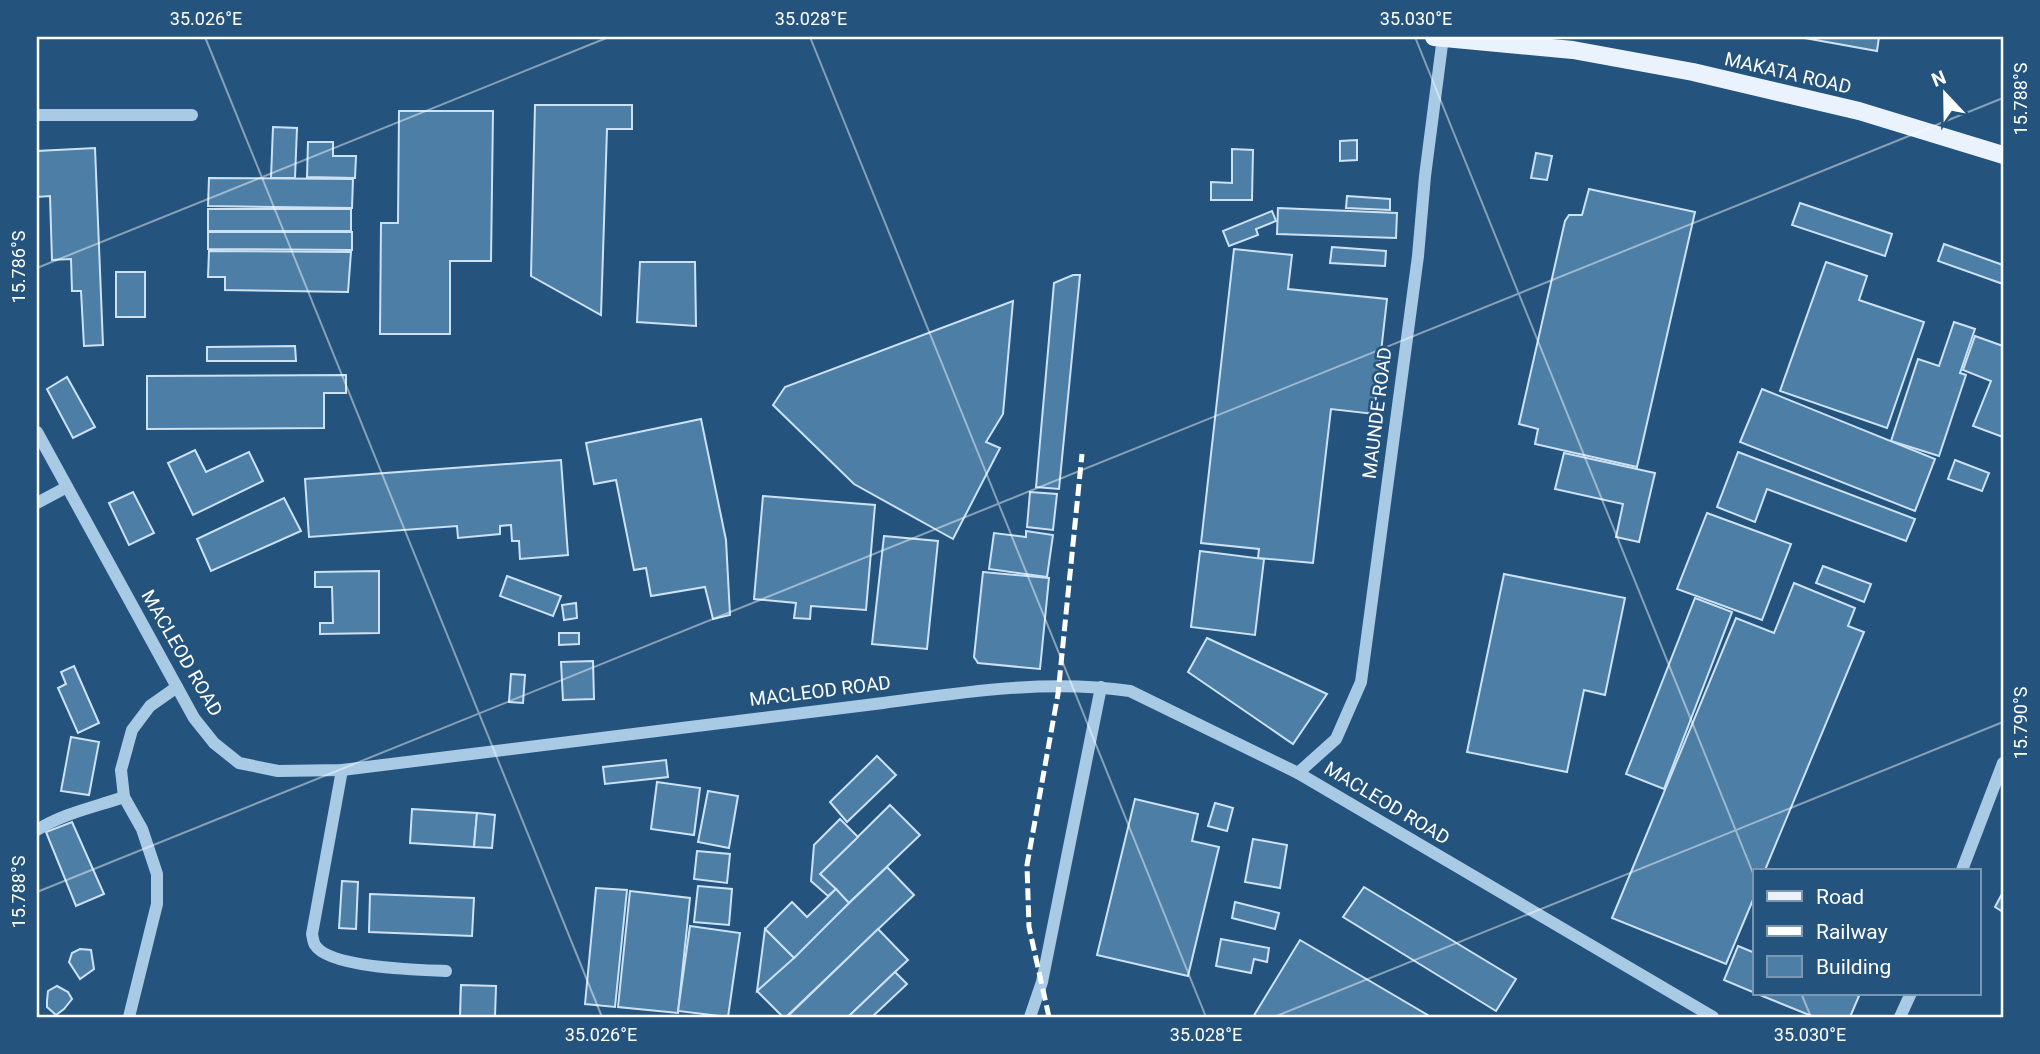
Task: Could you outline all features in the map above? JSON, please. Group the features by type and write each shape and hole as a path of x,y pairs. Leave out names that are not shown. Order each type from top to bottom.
{"main road":[{"name":"MAKATA ROAD","path":"1434,37 1573,50 1693,72 1859,111 2003,155"}],"street":[{"name":"MAUNDE ROAD","path":"1298,773 1336,739 1361,682 1418,256 1425,176 1443,37"},
{"path":"37,115 192,115"},
{"name":"MACLEOD ROAD","path":"37,432 194,718 214,743 239,763 278,771 342,769 963,692 1101,687 1130,691 1298,773 1713,1017"},
{"path":"37,503 67,487"},
{"path":"129,1017 157,904 157,874 142,829 124,797 121,770 132,730 150,706 177,687"},
{"path":"1030,1017 1042,982 1101,687"},
{"path":"1962,869 2003,763"},
{"path":"342,769 312,934 315,945 337,958 377,967 446,971"},
{"path":"37,830 47,823 78,811 124,797"},
{"path":"1900,1017 1909,995"}],"building":[{"path":"1799,37 1879,37 1877,51"},
{"path":"535,105 632,105 632,129 607,129 601,315 531,276"},
{"path":"399,111 493,111 491,261 450,261 450,334 380,334 381,223 398,223"},
{"path":"273,127 297,128 295,178 271,178"},
{"path":"1357,140 1357,160 1340,161 1340,141"},
{"path":"308,142 333,142 333,156 356,156 355,178 307,177"},
{"path":"95,148 103,345 84,346 81,291 72,291 71,259 52,260 50,196 37,197 37,151"},
{"path":"1232,149 1253,150 1252,200 1211,200 1211,182 1232,183"},
{"path":"1536,153 1552,156 1547,180 1531,178"},
{"path":"209,178 353,179 352,208 208,206"},
{"path":"1589,189 1695,212 1637,467 1535,444 1538,429 1519,424 1565,221 1569,215 1582,215"},
{"path":"1347,196 1390,199 1390,210 1346,208"},
{"path":"1800,203 1892,234 1885,256 1792,225"},
{"path":"1278,208 1397,213 1396,238 1277,234"},
{"path":"208,209 351,209 351,231 208,231"},
{"path":"1272,211 1276,221 1256,229 1258,235 1229,246 1223,231"},
{"path":"208,232 352,232 352,250 208,249"},
{"path":"1944,244 2003,265 2003,284 1938,261"},
{"path":"1332,247 1386,251 1385,266 1330,263"},
{"path":"1234,249 1292,255 1288,289 1387,299 1374,414 1331,409 1313,563 1258,558 1259,549 1201,543"},
{"path":"209,251 351,252 348,292 225,290 225,277 208,277"},
{"path":"640,262 695,262 696,326 637,322"},
{"path":"1826,262 1867,276 1859,300 1924,322 1887,428 1780,391"},
{"path":"116,272 145,272 145,317 116,317"},
{"path":"1080,275 1059,489 1036,487 1054,283"},
{"path":"1013,301 1003,414 986,442 1000,448 953,539 854,484 773,405 785,387"},
{"path":"1954,322 1975,329 1960,373 1966,375 1939,456 1891,441 1918,359 1939,366"},
{"path":"1975,336 2003,346 2003,437 1973,426 1991,381 1963,370"},
{"path":"295,346 296,361 207,361 207,347"},
{"path":"346,375 346,393 324,393 324,428 147,429 147,376"},
{"path":"67,377 95,427 73,438 47,389"},
{"path":"1762,389 1935,459 1915,511 1740,442"},
{"path":"701,419 726,540 730,615 713,619 705,587 651,596 646,568 634,570 616,480 594,484 586,443"},
{"path":"195,450 206,472 249,452 263,481 193,515 168,463"},
{"path":"1738,452 1915,519 1906,541 1767,489 1755,522 1717,507"},
{"path":"1564,453 1655,473 1639,542 1616,537 1623,504 1555,489"},
{"path":"561,460 568,555 520,559 519,541 512,541 511,525 500,526 500,534 458,538 457,526 309,537 305,479"},
{"path":"1955,460 1989,473 1982,491 1948,479"},
{"path":"133,492 154,533 129,545 109,503"},
{"path":"1030,492 1057,494 1053,530 1027,527"},
{"path":"763,496 875,505 866,610 811,606 810,619 794,618 796,603 754,599"},
{"path":"284,498 301,531 211,571 197,539"},
{"path":"1707,513 1791,544 1762,620 1677,589"},
{"path":"1026,531 1053,535 1047,577 989,569 994,533 1026,537"},
{"path":"884,536 938,541 927,649 872,644"},
{"path":"1200,551 1264,559 1255,635 1191,627"},
{"path":"1823,566 1871,584 1864,602 1816,583"},
{"path":"379,571 379,633 320,634 320,623 333,623 332,587 315,587 315,572"},
{"path":"983,572 1049,578 1040,669 978,663 974,657"},
{"path":"1504,574 1625,598 1605,695 1584,690 1567,772 1467,752"},
{"path":"507,576 561,596 553,616 500,596"},
{"path":"1794,583 1855,608 1848,626 1864,632 1765,869 1753,869 1753,900 1726,964 1612,918 1736,618 1774,633"},
{"path":"1695,598 1732,612 1664,789 1626,774"},
{"path":"576,603 577,618 564,620 562,605"},
{"path":"559,633 579,633 579,644 559,645"},
{"path":"1207,638 1327,694 1293,744 1188,672"},
{"path":"593,661 594,699 563,700 561,662"},
{"path":"74,666 99,723 78,733 58,688 66,684 61,672"},
{"path":"511,674 525,675 523,703 509,702"},
{"path":"71,737 99,742 89,795 61,791"},
{"path":"877,756 896,775 847,822 830,802"},
{"path":"666,760 668,777 605,784 603,767"},
{"path":"657,782 700,788 694,835 651,829"},
{"path":"708,791 738,796 729,848 698,842"},
{"path":"1135,799 1198,814 1192,841 1219,847 1188,976 1097,955"},
{"path":"1215,803 1233,808 1227,831 1208,826"},
{"path":"890,805 920,835 849,903 820,874"},
{"path":"412,809 477,813 474,847 410,843"},
{"path":"477,813 495,815 492,848 474,847"},
{"path":"840,819 858,837 820,874 836,889 828,896 811,881 814,845"},
{"path":"72,822 104,894 76,906 46,832"},
{"path":"1253,839 1287,845 1280,888 1245,882"},
{"path":"697,851 730,854 727,883 694,879"},
{"path":"887,867 914,895 783,1017 757,991"},
{"path":"342,881 358,882 356,929 339,928"},
{"path":"698,886 732,889 729,925 694,922"},
{"path":"1364,887 1516,979 1496,1011 1343,917"},
{"path":"596,888 627,890 615,1007 585,1004"},
{"path":"836,889 849,903 794,958 765,929 792,902 807,917"},
{"path":"630,891 690,898 678,1013 618,1007"},
{"path":"2003,892 2003,912 1995,907"},
{"path":"370,894 474,898 472,936 369,932"},
{"path":"1235,902 1279,913 1275,929 1232,918"},
{"path":"690,926 740,933 728,1017 678,1011"},
{"path":"765,929 794,958 757,991"},
{"path":"878,929 908,960 848,1017 787,1017"},
{"path":"1221,939 1269,948 1267,962 1254,959 1251,973 1216,966"},
{"path":"1300,940 1431,1017 1253,1017"},
{"path":"1738,946 1753,952 1753,992 1724,980"},
{"path":"80,949 91,950 94,969 80,979 69,962 72,953"},
{"path":"895,972 907,984 872,1017 848,1017"},
{"path":"461,985 496,986 495,1017 460,1017"},
{"path":"57,986 68,992 72,999 56,1015 47,1007 47,1001 48,991"},
{"path":"1760,995 1859,996 1850,1017 1814,1017"}],"railway":[{"path":"1049,1017 1029,927 1027,865 1058,694 1082,454"}]}
